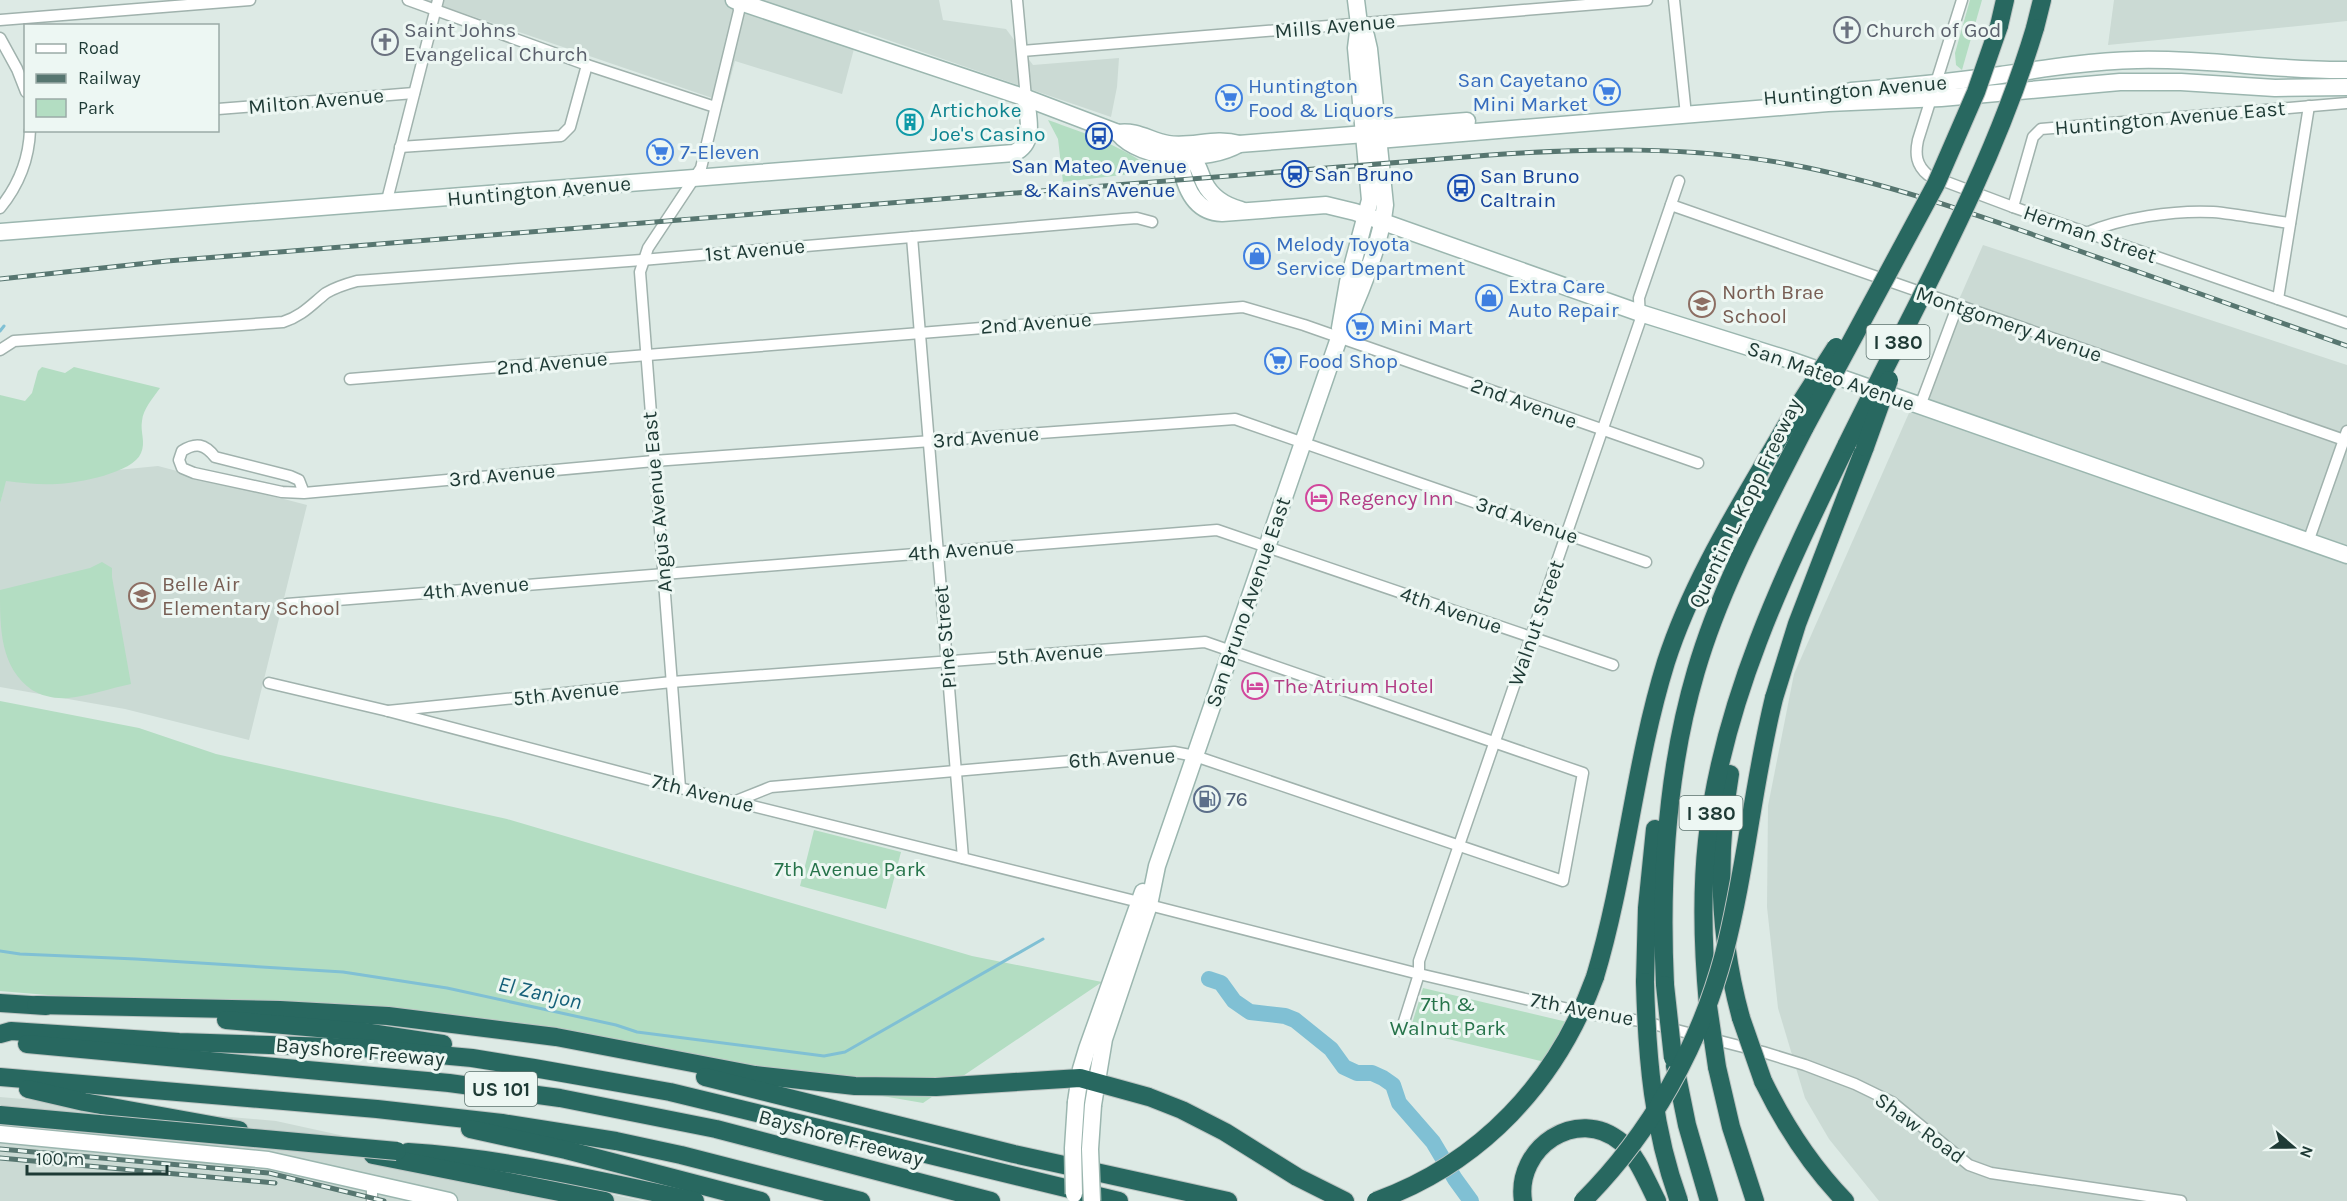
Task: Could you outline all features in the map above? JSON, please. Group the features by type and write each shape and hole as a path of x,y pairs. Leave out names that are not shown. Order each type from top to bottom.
{"highway":[{"path":"1376,1201 1442,1170 1493,1132 1516,1110 1555,1060 1584,1007 1605,939 1646,737 1667,660 1681,622 1712,556 1798,423 1936,184 1977,92 1999,26 2004,0"},
{"path":"2041,26 2042,0"},
{"path":"2041,26 2053,0"},
{"name":"I 380","path":"1755,1201 1731,1127 1717,1067 1708,1005 1703,910 1711,808 1732,718 1790,564 1856,445 1949,241 2024,86 2041,26"},
{"name":"Quentin L. Kopp Freeway","path":"1709,1201 1687,1125 1673,1058 1665,985 1662,909 1666,833 1677,755 1696,670 1722,598 1798,423"},
{"path":"1583,1201 1616,1164 1652,1116 1682,1065 1706,1010 1729,932 1774,699 1856,445"},
{"path":"1764,628 1734,748 1722,843 1724,933 1731,979 1741,1018 1763,1081 1797,1143 1813,1166 1845,1201"},
{"path":"1679,1201 1656,1124 1648,1064 1645,982 1647,908 1656,822 1667,765 1696,670"},
{"path":"0,1003 281,1024 434,1042 656,1080 753,1102 801,1124"},
{"path":"36,1005 292,1010 388,1016 565,1038 735,1071 813,1082 916,1088 1088,1079 1149,1097 1182,1110 1225,1132 1297,1177 1345,1201"},
{"path":"388,1016 570,1048 673,1070 1026,1156 1228,1201"},
{"path":"0,1034 11,1031 179,1042 330,1047 472,1058 649,1088 1119,1201"},
{"name":"Bayshore Freeway","path":"0,1041 137,1056 437,1082 560,1098 716,1129 991,1201"},
{"name":"US 101","path":"0,1077 396,1111 502,1123 626,1143 727,1166 861,1201"},
{"path":"0,1082 84,1102 605,1201"},
{"path":"396,1111 566,1150 761,1201"},
{"path":"0,1114 397,1151 695,1201"},
{"path":"1523,1201 1522,1181 1538,1149 1559,1134 1581,1129 1603,1133 1621,1143 1635,1160 1657,1201"},
{"path":"590,1182 650,1201"}],"street":[{"path":"0,20 119,5 250,0"},
{"path":"408,0 437,5 586,65 715,108"},
{"path":"1017,0 1026,98"},
{"path":"1356,0 1359,24 1356,48 1373,134"},
{"name":"Mills Avenue","path":"1022,51 1647,0"},
{"path":"1674,0 1685,110"},
{"path":"1934,91 1962,0"},
{"path":"737,1 1026,98 1118,132 1126,142 1166,156 1187,153"},
{"name":"Angus Avenue East","path":"680,788 640,272 642,260 701,168 739,11 737,1"},
{"path":"386,204 437,5"},
{"path":"0,38 14,62 24,87"},
{"name":"Huntington Avenue","path":"1934,91 2053,66 2136,60 2209,61 2280,68 2347,70"},
{"path":"400,147 561,136 570,127 586,65"},
{"name":"Huntington Avenue","path":"1187,153 1224,152 1239,144 1934,91 2130,82 2181,82 2275,88 2347,87"},
{"name":"Herman Street","path":"1934,91 1916,150 1920,168 1936,179 2347,323"},
{"name":"Milton Avenue","path":"219,109 414,93"},
{"name":"Huntington Avenue","path":"0,232 386,204 1014,153 1023,149 1029,138 1026,98"},
{"name":"Huntington Avenue East","path":"2013,207 2037,132 2047,127 2347,103"},
{"path":"2278,299 2309,106"},
{"path":"0,208 12,192 24,166 30,132"},
{"name":"San Bruno Avenue East","path":"1339,338 1348,282 1370,200 1373,134"},
{"name":"San Bruno Avenue East","path":"1075,1201 1073,1148 1088,1079 1087,1049 1151,906 1157,866 1339,338 1354,309 1383,222 1385,206 1373,134"},
{"name":"San Mateo Avenue","path":"1187,153 1181,165 1187,188 1194,199 1205,208 1217,213 1326,205 1367,216 1640,313 1790,360 2347,555"},
{"name":"Walnut Street","path":"1401,1031 1419,974 1419,961 1640,321 1639,298 1679,181"},
{"name":"Montgomery Avenue","path":"1671,205 1957,307 2346,438"},
{"path":"2086,232 2140,217 2202,212 2290,223"},
{"name":"1st Avenue","path":"0,350 14,341 283,321 302,314 327,293 341,285 357,281 642,260 1123,219 1137,218 1152,222"},
{"name":"Pine Street","path":"912,237 963,858"},
{"name":"2nd Avenue","path":"350,379 1243,307 1339,338 1698,463"},
{"path":"1920,406 1957,307"},
{"name":"3rd Avenue","path":"304,493 299,480 215,457 208,448 199,444 191,445 182,451 179,460 182,468 194,472 282,492 304,493 654,461 1234,419 1646,562"},
{"path":"2308,542 2346,438"},
{"name":"4th Avenue","path":"287,604 1217,530 1613,665"},
{"name":"5th Avenue","path":"388,711 672,682 1205,642 1583,773 1563,881"},
{"name":"7th Avenue","path":"269,683 388,711 680,788 1419,974 1590,1014 1641,1021 1805,1065"},
{"name":"6th Avenue","path":"736,801 771,787 1174,752 1195,756 1563,881"},
{"name":"Shaw Road","path":"1805,1065 1855,1084 1892,1102 1969,1165 1986,1171 2181,1201"},
{"name":"San Bruno Avenue East","path":"1084,1104 1090,1149 1092,1201"},
{"path":"0,1134 268,1160 372,1193 449,1201"}],"shaded area":[{"path":"425,0 939,0 943,20 1006,29 1033,65 1119,58 1117,87 1111,117 859,30 842,94 735,61 724,102"},
{"path":"2114,0 2347,0 2347,21 2108,45"},
{"path":"1983,245 2347,365 2347,1201 1879,1201 1829,1139 1805,1098 1778,1008 1767,907 1768,806 1794,674"},
{"name":"Belle Air Elementary School","path":"158,466 307,505 249,740 125,709 0,687 0,504 5,481"},
{"path":"0,1097 276,1121 642,1201 0,1201"}],"green space":[{"path":"1970,0 1982,0 1962,70 1956,65 1955,53"},
{"path":"1048,120 1116,147 1155,171 1063,182 1058,139"},
{"path":"42,367 65,373 74,367 160,388 144,412 141,453 127,466 91,479 51,484 6,481 0,504 0,395 25,401 32,393 38,371"},
{"path":"102,562 112,568 131,684 68,698 44,695 32,690 21,681 8,659 0,619 0,590 90,568"},
{"path":"0,701 139,728 216,754 507,819 972,956 1102,982 923,1103 533,1036 0,991"},
{"name":"7th Avenue Park","path":"814,830 901,852 886,909 800,886"},
{"name":"7th & Walnut Park","path":"1423,988 1580,1025 1553,1064 1410,1030"}],"waterway":[{"name":"El Zanjon","path":"0,331 4,326"},
{"name":"El Zanjon","path":"0,951 343,972 447,988 616,1025 637,1032 824,1056 845,1052 1043,939"},
{"path":"1209,979 1221,983 1234,1001 1250,1012 1285,1016 1295,1020 1331,1049 1344,1067 1357,1073 1372,1073 1393,1085 1399,1103 1433,1142 1471,1201"}],"railway":[{"path":"0,279 167,261 1490,155 1602,150 1677,151 1788,164 1897,190 2003,224 2347,346"},
{"path":"0,1149 269,1173 384,1201"},
{"path":"0,1158 275,1183"}],"place":[{"name":"Church of God","path":"1847,30"},
{"name":"Saint Johns Evangelical Church","path":"385,42"},
{"name":"San Cayetano Mini Market","path":"1607,92"},
{"name":"Huntington Food & Liquors","path":"1229,98"},
{"name":"Artichoke Joe's Casino","path":"910,122"},
{"name":"San Mateo Avenue & Kains Avenue","path":"1099,136"},
{"name":"7-Eleven","path":"660,152"},
{"name":"San Bruno","path":"1295,174"},
{"name":"San Bruno Caltrain","path":"1461,188"},
{"name":"Melody Toyota Service Department","path":"1257,256"},
{"name":"Extra Care Auto Repair","path":"1489,298"},
{"name":"North Brae School","path":"1702,304"},
{"name":"Mini Mart","path":"1360,327"},
{"name":"Food Shop","path":"1278,361"},
{"name":"Regency Inn","path":"1319,498"},
{"name":"Belle Air Elementary School","path":"142,596"},
{"name":"The Atrium Hotel","path":"1255,686"},
{"name":"76","path":"1207,799"}]}
